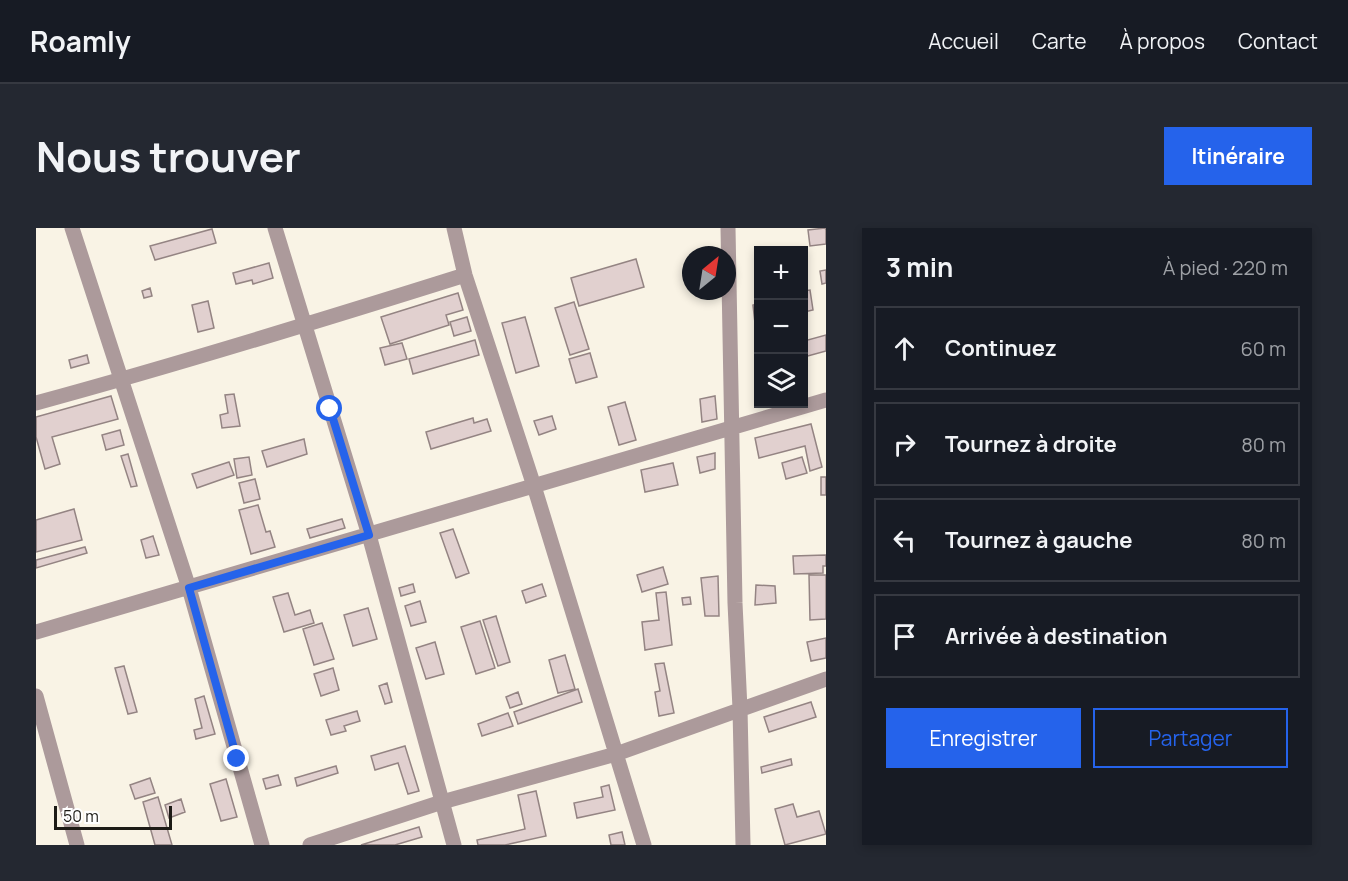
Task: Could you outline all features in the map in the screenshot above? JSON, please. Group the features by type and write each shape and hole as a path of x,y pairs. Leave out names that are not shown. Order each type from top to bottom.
{"street":[{"path":"72,228 189,588 262,845"},
{"path":"275,228 369,535 454,845"},
{"path":"454,228 465,275 534,486 644,845"},
{"path":"728,228 742,845"},
{"path":"36,403 304,326 465,275"},
{"path":"36,632 826,400"},
{"path":"310,845 442,802 616,754 826,679"},
{"path":"36,696 77,845"}],"building":[{"path":"825,228 826,244 810,246 808,230"},
{"path":"212,229 216,243 155,260 150,246"},
{"path":"636,259 644,287 579,306 571,278"},
{"path":"269,263 273,278 253,284 252,280 236,284 233,273"},
{"path":"826,270 826,283 822,284 820,271"},
{"path":"150,288 152,296 144,298 142,291"},
{"path":"808,290 810,290 813,310 808,311 808,300"},
{"path":"458,293 463,310 446,315 449,325 390,344 381,317"},
{"path":"208,301 214,328 198,332 192,305"},
{"path":"574,302 589,349 570,355 555,308"},
{"path":"467,317 471,331 454,336 450,322"},
{"path":"525,317 539,366 516,373 502,323"},
{"path":"826,335 826,351 808,356 808,340"},
{"path":"475,340 479,355 413,374 409,359"},
{"path":"402,343 407,359 385,365 380,348"},
{"path":"590,353 597,377 576,383 569,359"},
{"path":"87,355 89,363 71,368 69,360"},
{"path":"234,394 240,426 222,428 220,415 228,413 225,395"},
{"path":"111,396 118,419 52,437 60,464 45,469 36,437 36,417"},
{"path":"715,396 717,419 702,422 700,399"},
{"path":"625,402 636,440 619,445 608,407"},
{"path":"552,416 556,429 539,435 534,421"},
{"path":"473,418 474,423 487,419 491,431 431,449 426,432"},
{"path":"811,424 822,467 810,471 805,446 759,458 755,438"},
{"path":"120,430 124,445 106,450 102,435"},
{"path":"304,439 307,454 267,467 262,451"},
{"path":"715,453 715,469 700,473 697,457"},
{"path":"128,454 137,486 131,487 121,456"},
{"path":"249,457 252,475 237,478 234,459"},
{"path":"802,457 807,473 786,479 782,463"},
{"path":"229,462 234,475 197,488 192,474"},
{"path":"673,463 678,485 645,492 641,470"},
{"path":"821,477 826,477 826,495 821,495"},
{"path":"255,479 260,499 244,503 239,483"},
{"path":"258,505 266,532 270,531 275,547 251,554 239,510"},
{"path":"74,509 82,540 36,552 36,520"},
{"path":"342,519 345,528 310,538 307,529"},
{"path":"453,529 469,573 456,578 440,533"},
{"path":"153,536 159,555 146,558 141,540"},
{"path":"85,547 87,553 36,568 36,560"},
{"path":"826,555 826,566 823,566 823,573 794,574 793,556"},
{"path":"663,567 668,584 642,592 637,575"},
{"path":"809,575 826,575 826,619 810,620"},
{"path":"718,576 719,616 705,616 701,578"},
{"path":"413,584 415,592 401,596 399,588"},
{"path":"542,584 546,596 526,603 522,591"},
{"path":"756,585 775,586 776,603 755,605"},
{"path":"666,592 672,645 645,650 642,622 659,620 656,593"},
{"path":"288,593 295,615 310,610 314,623 284,632 273,597"},
{"path":"690,597 691,604 683,605 682,598"},
{"path":"420,601 426,622 411,626 405,606"},
{"path":"368,608 377,639 353,646 344,615"},
{"path":"496,616 510,662 498,666 483,620"},
{"path":"480,621 495,668 476,674 461,627"},
{"path":"322,623 334,659 314,665 303,629"},
{"path":"826,638 826,658 811,661 807,642"},
{"path":"435,642 444,674 426,679 416,648"},
{"path":"565,655 575,689 558,693 549,660"},
{"path":"664,663 674,713 659,716 655,692 660,691 655,664"},
{"path":"124,666 137,712 128,714 115,668"},
{"path":"333,668 339,690 321,696 314,674"},
{"path":"387,683 392,702 385,704 379,686"},
{"path":"578,689 582,702 518,724 514,712"},
{"path":"518,692 522,704 510,708 506,697"},
{"path":"204,696 215,734 196,739 194,730 202,728 195,699"},
{"path":"811,702 816,717 769,732 764,717"},
{"path":"357,711 360,721 344,726 346,731 331,735 326,720"},
{"path":"508,713 513,726 482,736 478,724"},
{"path":"405,746 419,791 408,794 398,763 375,770 371,756"},
{"path":"791,759 792,765 762,773 761,767"},
{"path":"336,766 338,773 297,786 295,778"},
{"path":"278,775 281,785 266,789 263,779"},
{"path":"150,778 155,793 135,799 130,785"},
{"path":"226,779 237,817 221,821 210,784"},
{"path":"609,785 615,810 577,818 574,803 603,797 601,787"},
{"path":"536,791 546,836 505,845 478,845 477,840 525,829 518,795"},
{"path":"158,797 172,845 155,845 143,802"},
{"path":"181,799 185,812 169,818 165,805"},
{"path":"793,804 797,817 819,811 826,834 785,845 775,809"},
{"path":"419,827 422,837 395,845 361,845"},
{"path":"622,832 625,845 611,845 609,835"}],"route":[{"path":"237,759 189,588 369,535 330,409"}]}
